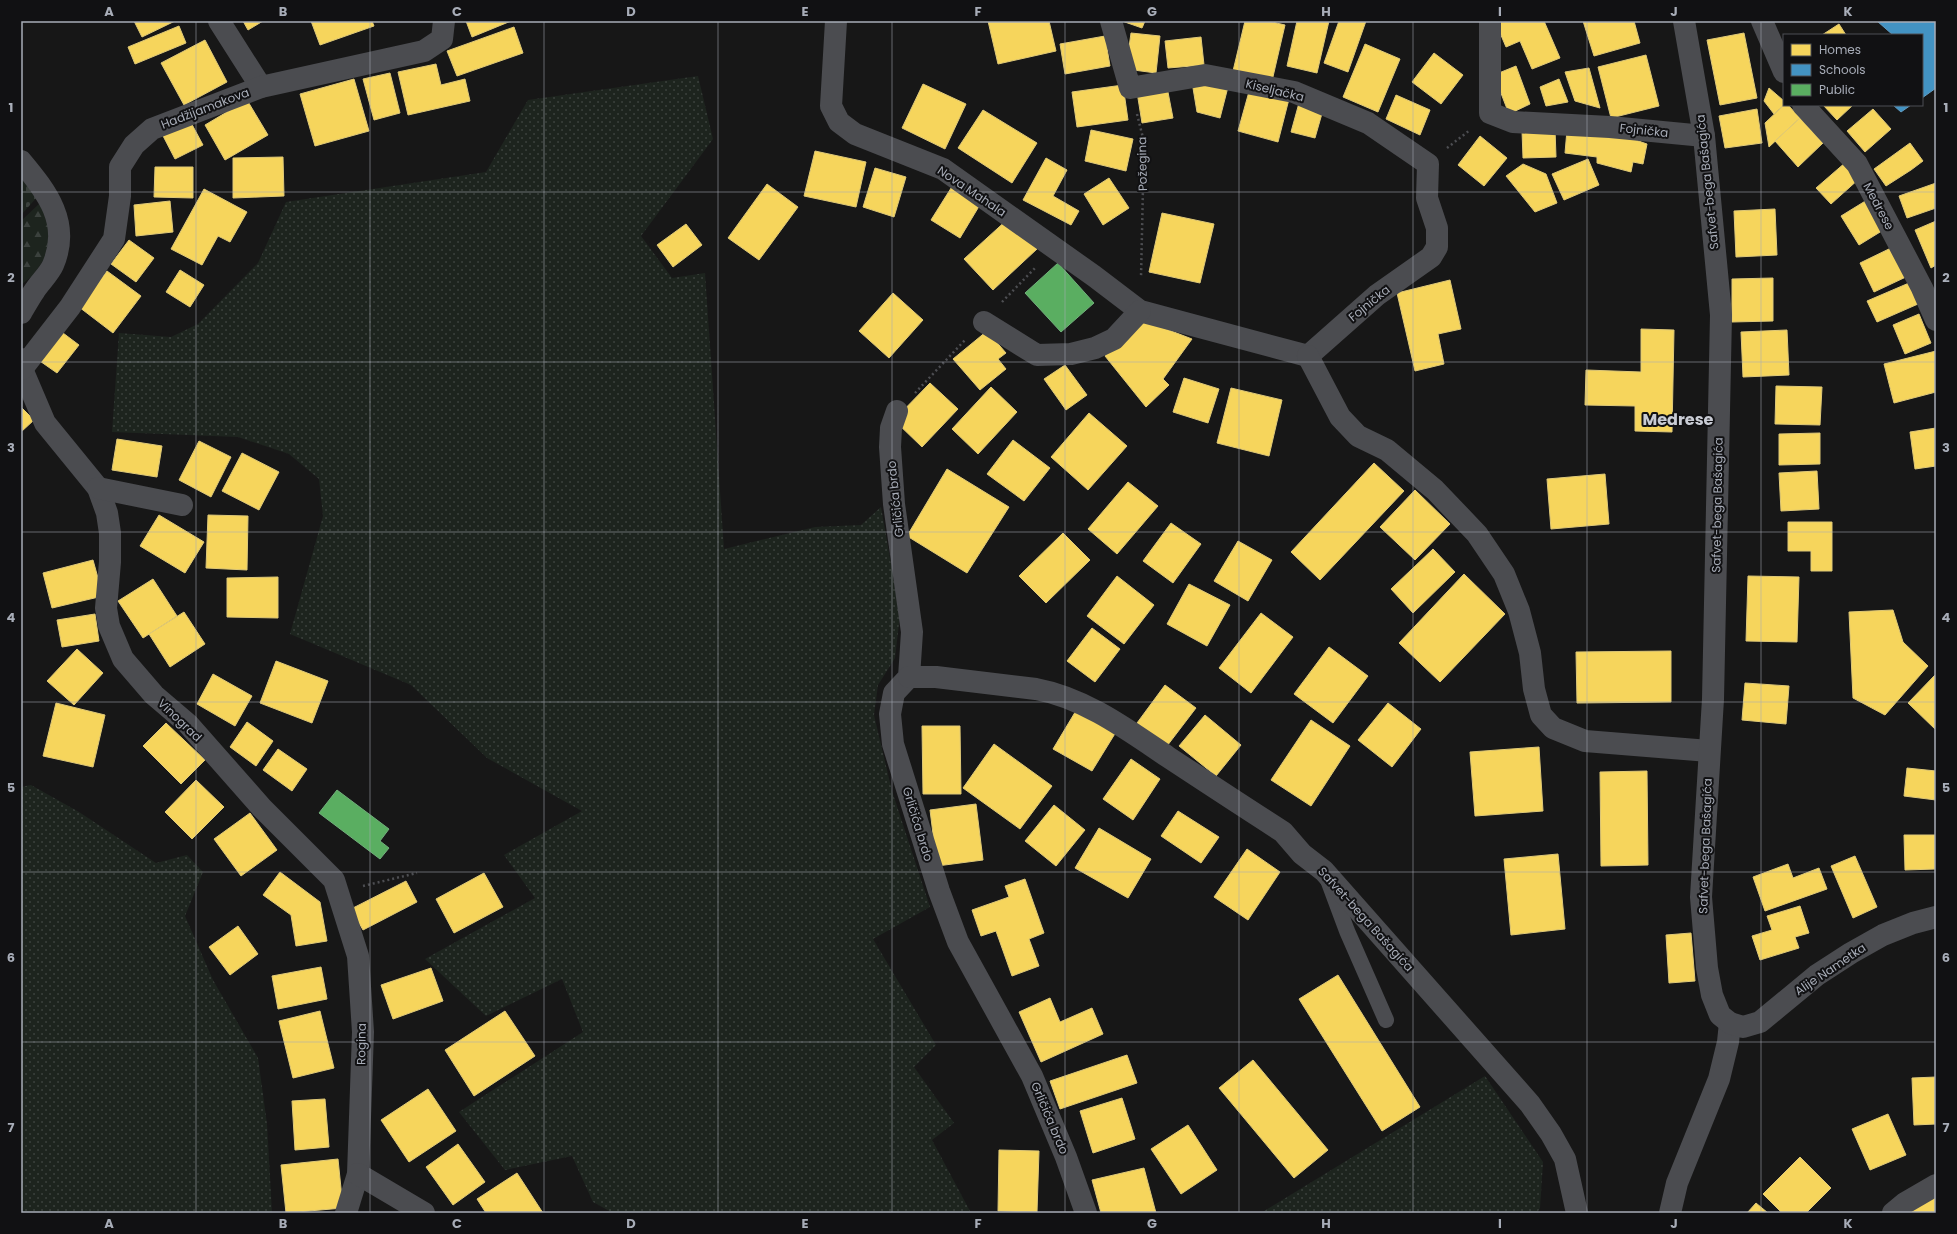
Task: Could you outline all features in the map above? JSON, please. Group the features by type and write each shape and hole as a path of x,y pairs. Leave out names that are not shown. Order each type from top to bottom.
{"street":[{"path":"219,21 261,87"},
{"name":"Hadžijamakova","path":"22,364 70,307 114,240 120,196 120,167 134,145 152,129 261,87 424,51 442,39 444,21"},
{"name":"Nova Mahala","path":"836,21 831,106 839,122 855,134 943,169 1094,276 1140,312"},
{"path":"1111,21 1130,88"},
{"path":"1490,21 1490,113"},
{"name":"Safvet-bega Bašagića","path":"1684,21 1704,136 1722,315 1713,699 1701,897 1707,968 1712,995 1720,1015 1730,1024"},
{"path":"1762,21 1783,70"},
{"name":"Kiseljačka","path":"1130,88 1205,75 1294,92 1368,123 1428,164"},
{"name":"Medrese","path":"1804,106 1857,164 1929,284 1936,320"},
{"name":"Fojnička","path":"1490,113 1513,122 1610,126 1704,136"},
{"path":"21,161 39,182 56,210 60,237 53,266 34,290 21,314"},
{"name":"Fojnička","path":"1308,356 1377,294 1431,257 1438,247 1437,228 1428,198 1428,164"},
{"path":"984,322 1036,355 1071,354 1095,348 1114,339 1140,312 1308,356 1340,417 1358,436 1387,450 1435,490 1477,534 1504,574 1519,611 1530,653 1534,689 1541,715 1553,728 1585,741 1709,751"},
{"name":"Vinograd","path":"22,364 46,423 98,488 107,513 110,533 110,562 106,608 109,626 123,659 154,695 188,724 262,808 334,880 346,917"},
{"name":"Grličića brdo","path":"897,411 891,428 890,447 894,504 912,632 909,677 894,693 890,714 893,744 939,891 958,942 1032,1076 1066,1157 1086,1213"},
{"path":"98,488 182,505"},
{"name":"Safvet-bega Bašagića","path":"909,677 936,677 1008,687 1036,689 1052,692 1074,700 1113,720 1282,832 1302,854 1324,871 1530,1104 1551,1134 1564,1159 1577,1213"},
{"name":"Rogina","path":"346,917 358,956 362,1032 358,1174 346,1213"},
{"name":"Alije Nametka","path":"1730,1024 1743,1027 1760,1022 1817,975 1851,953 1883,935 1913,923 1936,917"},
{"path":"1670,1213 1677,1183 1719,1079 1728,1042 1730,1024"},
{"path":"358,1174 424,1213"},
{"path":"1893,1213 1905,1203 1936,1185"}],"lane":[{"path":"1324,871 1347,931 1386,1020"}],"path":[{"name":"Požegina","path":"1130,88 1144,142 1140,312"},
{"path":"1428,164 1490,113"},
{"path":"334,880 361,886 417,873"}],"green space":[{"path":"698,76 713,139 641,236 672,278 705,273 724,549 815,527 861,525 881,507 900,615 895,658 878,685 874,715 892,791 930,907 873,939 936,1045 914,1067 954,1123 932,1140 971,1213 613,1213 593,1202 572,1156 505,1170 459,1112 583,1032 562,979 486,1016 425,959 535,898 504,855 582,811 487,758 411,685 290,634 323,516 319,479 289,454 238,437 112,432 119,333 171,337 198,324 258,263 286,202 486,172 528,100"},
{"path":"21,173 39,195 21,215"},
{"path":"41,202 50,231 46,257 32,276 21,285 21,221"},
{"path":"31,785 79,812 156,863 187,855 203,872 185,916 213,980 258,1058 267,1124 272,1213 21,1213 21,787"},
{"path":"1485,1076 1543,1162 1540,1208 1537,1213 1261,1213"}],"building: Homes":[{"path":"134,21 175,21 142,37"},
{"path":"243,21 263,21 248,30"},
{"path":"311,21 372,21 374,26 320,45"},
{"path":"466,21 511,21 472,37"},
{"path":"988,21 1049,21 1056,51 998,64"},
{"path":"1122,21 1145,21 1142,28"},
{"path":"1245,21 1268,21 1285,25 1272,81 1233,71"},
{"path":"1297,21 1329,21 1317,73 1287,66"},
{"path":"1339,21 1366,21 1348,72 1324,63"},
{"path":"1495,21 1544,21 1560,58 1532,69 1520,41 1506,47"},
{"path":"1583,21 1634,21 1640,43 1594,56"},
{"path":"1839,24 1845,34 1824,34"},
{"path":"179,26 186,43 135,64 128,47"},
{"path":"514,27 523,53 457,76 447,51"},
{"path":"1131,33 1160,36 1156,73 1126,69"},
{"path":"1744,33 1757,98 1720,105 1707,40"},
{"path":"1105,36 1110,66 1065,74 1060,44"},
{"path":"1201,37 1204,65 1168,68 1165,41"},
{"path":"205,40 227,82 184,105 161,63"},
{"path":"1365,44 1400,59 1378,112 1343,97"},
{"path":"1434,53 1463,75 1441,104 1412,82"},
{"path":"1646,55 1659,106 1611,118 1598,67"},
{"path":"436,64 441,85 465,79 470,101 408,115 398,72"},
{"path":"1516,66 1530,104 1509,114 1494,75"},
{"path":"1589,68 1600,108 1575,101 1565,72"},
{"path":"390,73 400,113 374,120 363,79"},
{"path":"354,79 369,131 315,146 300,94"},
{"path":"1559,79 1568,102 1546,106 1540,87"},
{"path":"1192,82 1228,87 1220,118 1197,112"},
{"path":"923,84 966,104 945,149 902,128"},
{"path":"1123,85 1128,120 1077,127 1072,92"},
{"path":"1167,87 1173,118 1142,123 1137,92"},
{"path":"1250,88 1289,99 1278,142 1238,131"},
{"path":"1769,88 1783,100 1783,106 1774,114 1764,101"},
{"path":"1396,95 1430,110 1420,135 1386,119"},
{"path":"247,100 268,135 225,160 205,125"},
{"path":"1299,103 1323,110 1315,138 1291,132"},
{"path":"1783,106 1789,106 1800,118 1769,147 1765,123"},
{"path":"1824,106 1852,106 1837,120"},
{"path":"1757,109 1762,143 1725,148 1719,116"},
{"path":"1873,109 1891,129 1865,152 1847,131"},
{"path":"983,110 1037,143 1012,183 958,148"},
{"path":"188,117 203,145 175,159 161,132"},
{"path":"1800,118 1823,143 1798,167 1775,141"},
{"path":"1555,129 1556,157 1523,158 1522,131"},
{"path":"1091,130 1133,139 1126,171 1085,161"},
{"path":"1567,130 1610,131 1647,144 1643,164 1633,162 1631,172 1597,163 1597,157 1565,153"},
{"path":"1480,136 1507,158 1484,186 1458,165"},
{"path":"1910,143 1923,161 1886,186 1874,169"},
{"path":"815,151 866,162 856,207 804,196"},
{"path":"283,157 284,196 233,198 233,158"},
{"path":"1046,158 1067,170 1053,196 1079,211 1071,225 1023,200"},
{"path":"1588,159 1599,185 1564,200 1552,174"},
{"path":"1846,162 1860,178 1831,204 1816,188"},
{"path":"1523,164 1546,174 1557,203 1535,212 1506,176"},
{"path":"155,167 193,167 193,198 154,197"},
{"path":"875,168 906,177 894,217 863,207"},
{"path":"1109,178 1129,208 1103,225 1084,194"},
{"path":"1936,183 1936,208 1907,218 1899,196"},
{"path":"767,184 798,207 759,260 728,238"},
{"path":"953,185 981,203 960,238 931,220"},
{"path":"204,189 247,212 230,242 218,236 202,265 171,249"},
{"path":"1867,200 1885,229 1859,245 1841,216"},
{"path":"170,201 173,232 136,236 134,205"},
{"path":"1775,209 1777,255 1736,257 1734,211"},
{"path":"1162,213 1214,224 1200,283 1149,272"},
{"path":"1009,218 1037,249 993,290 964,259"},
{"path":"1936,221 1936,265 1931,268 1915,230"},
{"path":"686,224 702,245 673,267 657,245"},
{"path":"129,240 154,258 136,282 111,264"},
{"path":"1893,247 1908,276 1874,292 1860,263"},
{"path":"180,270 204,285 190,307 166,292"},
{"path":"107,271 141,296 113,333 79,307"},
{"path":"1773,278 1773,321 1732,322 1732,279"},
{"path":"1450,280 1461,329 1438,334 1444,364 1415,371 1397,293"},
{"path":"1909,283 1918,304 1877,322 1867,301"},
{"path":"893,293 923,320 889,358 859,331"},
{"path":"1919,314 1931,343 1905,354 1893,325"},
{"path":"1143,320 1192,339 1163,379 1169,385 1146,407 1105,356"},
{"path":"1641,329 1674,330 1672,432 1635,431 1635,406 1585,405 1586,370 1641,372"},
{"path":"59,330 79,345 57,373 37,359"},
{"path":"1787,330 1789,375 1743,377 1741,332"},
{"path":"987,331 1006,353 998,359 1006,369 980,390 953,359"},
{"path":"1936,351 1936,392 1894,403 1884,364"},
{"path":"1065,365 1087,395 1066,410 1044,379"},
{"path":"1184,378 1219,389 1208,423 1173,412"},
{"path":"930,383 958,409 922,447 894,420"},
{"path":"1776,386 1822,387 1820,425 1775,424"},
{"path":"991,387 1017,412 978,454 952,429"},
{"path":"1231,388 1282,400 1269,456 1217,443"},
{"path":"21,407 34,420 21,432"},
{"path":"1089,413 1127,446 1088,490 1051,457"},
{"path":"1936,428 1936,466 1915,469 1910,432"},
{"path":"1820,433 1820,464 1779,465 1779,434"},
{"path":"117,439 162,446 157,477 112,470"},
{"path":"1013,440 1050,468 1024,501 987,474"},
{"path":"199,441 231,457 211,497 179,480"},
{"path":"242,453 279,472 259,510 222,491"},
{"path":"1374,463 1404,491 1320,580 1291,552"},
{"path":"947,469 1009,507 967,573 907,536"},
{"path":"1817,471 1819,509 1781,511 1779,473"},
{"path":"1605,474 1609,524 1551,529 1547,479"},
{"path":"1128,482 1158,506 1117,554 1088,529"},
{"path":"1415,490 1450,524 1415,560 1380,527"},
{"path":"159,515 204,542 185,573 140,546"},
{"path":"208,515 248,516 247,570 206,568"},
{"path":"1788,522 1832,522 1832,571 1811,571 1811,551 1788,551"},
{"path":"1171,523 1201,544 1173,583 1143,561"},
{"path":"1063,533 1090,560 1046,603 1019,576"},
{"path":"1238,541 1272,560 1248,601 1214,581"},
{"path":"1433,549 1455,572 1413,613 1391,589"},
{"path":"93,560 103,596 52,608 43,573"},
{"path":"1464,574 1505,614 1440,682 1399,643"},
{"path":"1117,576 1154,605 1124,644 1087,616"},
{"path":"1748,576 1799,577 1797,642 1746,641"},
{"path":"278,577 278,618 227,617 227,578"},
{"path":"153,579 177,616 143,638 118,601"},
{"path":"1189,584 1230,605 1207,646 1167,624"},
{"path":"1893,610 1903,642 1928,666 1885,715 1853,698 1849,612"},
{"path":"184,612 205,644 170,667 149,634"},
{"path":"1261,613 1293,637 1251,693 1219,668"},
{"path":"95,614 99,641 62,647 57,620"},
{"path":"1092,628 1120,649 1095,682 1067,661"},
{"path":"1329,647 1368,676 1333,723 1294,694"},
{"path":"77,649 103,673 74,705 47,681"},
{"path":"1671,651 1671,702 1577,703 1576,652"},
{"path":"276,661 328,681 312,723 260,703"},
{"path":"213,674 252,696 235,726 197,704"},
{"path":"1936,674 1936,730 1908,703"},
{"path":"1745,683 1789,686 1786,724 1742,720"},
{"path":"1165,685 1196,708 1167,746 1137,723"},
{"path":"56,703 105,715 93,767 43,756"},
{"path":"1388,703 1421,729 1392,767 1358,740"},
{"path":"1077,709 1116,732 1092,771 1053,749"},
{"path":"1205,715 1241,745 1216,776 1179,746"},
{"path":"1311,720 1350,746 1311,806 1271,780"},
{"path":"247,722 273,741 256,766 230,747"},
{"path":"166,723 205,760 181,784 143,746"},
{"path":"922,726 960,726 961,794 923,794"},
{"path":"994,744 1052,786 1020,829 963,788"},
{"path":"1539,747 1543,811 1475,816 1470,752"},
{"path":"278,749 307,769 292,791 263,770"},
{"path":"1131,759 1160,779 1133,820 1103,799"},
{"path":"1907,768 1936,771 1936,800 1904,796"},
{"path":"1647,771 1648,865 1601,866 1600,772"},
{"path":"196,780 224,807 192,839 165,812"},
{"path":"976,804 983,860 937,866 930,810"},
{"path":"1054,805 1085,830 1056,866 1025,841"},
{"path":"1178,811 1219,837 1201,863 1161,836"},
{"path":"250,813 277,850 241,876 214,839"},
{"path":"1099,828 1151,859 1128,898 1075,868"},
{"path":"1904,835 1936,835 1936,869 1905,870"},
{"path":"1247,849 1280,872 1248,920 1214,897"},
{"path":"1558,854 1565,929 1511,935 1504,859"},
{"path":"1855,856 1877,907 1853,918 1831,866"},
{"path":"1788,864 1793,878 1819,868 1827,889 1765,911 1753,877"},
{"path":"280,872 320,902 327,941 296,946 291,915 263,895"},
{"path":"484,873 503,907 454,933 436,899"},
{"path":"1025,879 1044,933 1029,939 1039,966 1012,976 996,931 981,936 972,910 1009,897 1005,886"},
{"path":"406,881 417,902 363,930 351,909"},
{"path":"1800,906 1809,933 1795,937 1799,948 1760,960 1752,936 1772,930 1767,916"},
{"path":"238,926 258,954 230,975 209,947"},
{"path":"1691,933 1695,981 1669,983 1666,935"},
{"path":"321,967 327,999 278,1009 272,976"},
{"path":"431,968 443,1001 393,1019 381,985"},
{"path":"1338,975 1420,1107 1382,1131 1299,999"},
{"path":"1050,998 1060,1022 1092,1008 1103,1034 1041,1062 1019,1012"},
{"path":"320,1011 334,1068 293,1078 279,1021"},
{"path":"505,1011 535,1056 474,1096 445,1050"},
{"path":"1127,1055 1137,1083 1060,1109 1050,1081"},
{"path":"1253,1060 1328,1150 1294,1178 1219,1088"},
{"path":"1936,1077 1936,1124 1914,1125 1912,1078"},
{"path":"428,1089 456,1131 409,1162 381,1120"},
{"path":"1122,1098 1135,1139 1093,1153 1080,1111"},
{"path":"325,1099 329,1147 295,1150 292,1101"},
{"path":"1888,1114 1906,1155 1870,1170 1852,1129"},
{"path":"1188,1125 1217,1170 1181,1194 1151,1149"},
{"path":"458,1144 485,1182 453,1205 426,1167"},
{"path":"999,1150 1039,1151 1037,1212 998,1211"},
{"path":"1800,1157 1831,1188 1806,1213 1782,1213 1763,1194"},
{"path":"338,1159 343,1208 286,1213 281,1165"},
{"path":"1144,1168 1156,1213 1101,1213 1092,1180"},
{"path":"517,1173 543,1213 486,1213 477,1199"},
{"path":"1936,1196 1936,1213 1905,1213"},
{"path":"1756,1203 1768,1213 1747,1213"}],"building: Schools":[{"path":"1877,21 1936,21 1936,88 1923,97 1923,34 1892,34"},
{"path":"1894,106 1910,106 1901,112"}],"building: Public":[{"path":"1058,263 1094,303 1061,332 1025,293"},
{"path":"337,790 389,829 380,841 389,848 380,859 319,813"}],"district":[{"name":"Medrese","path":"1678,419"}]}
